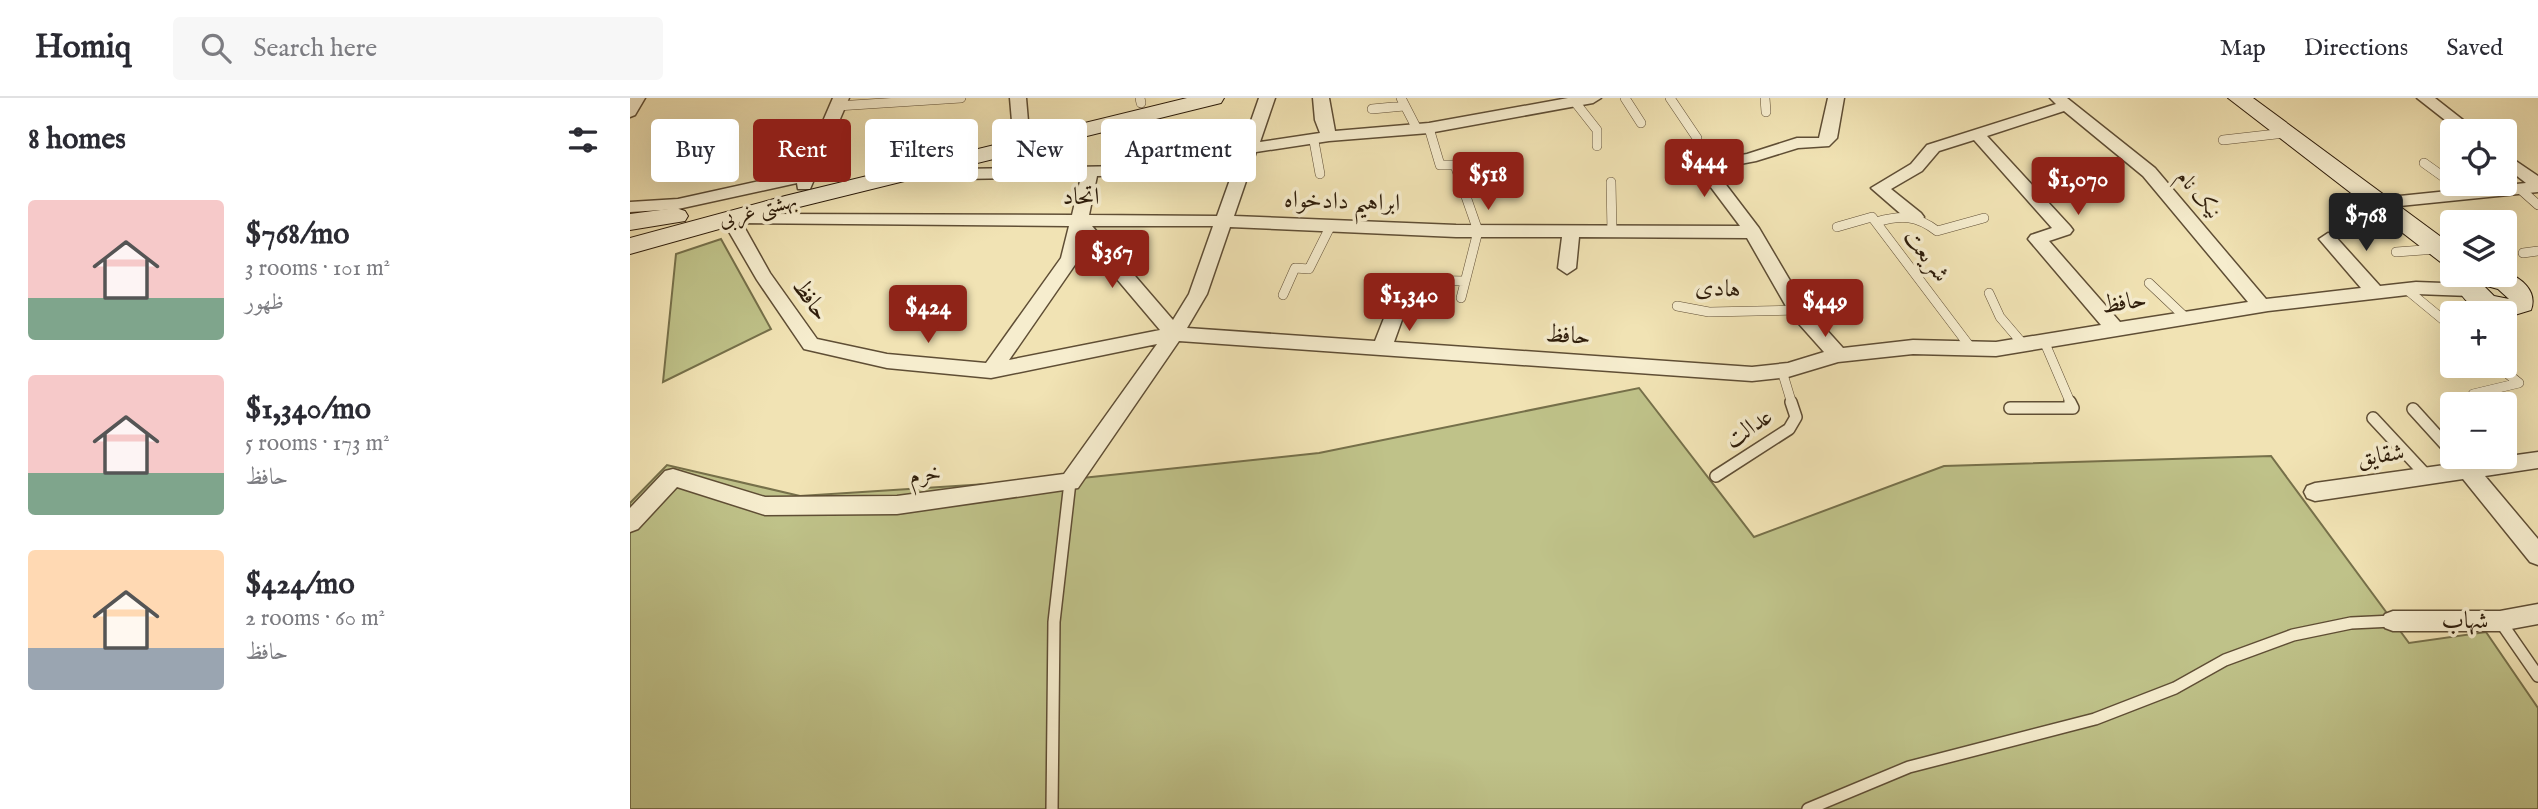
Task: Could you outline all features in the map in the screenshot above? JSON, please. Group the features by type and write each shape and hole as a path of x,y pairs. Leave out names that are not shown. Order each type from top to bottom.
{"street":[{"path":"630,112 637,98"},
{"path":"1018,98 1020,119"},
{"name":"بهشتی غربی","path":"978,156 1213,98"},
{"path":"1256,130 1267,98"},
{"path":"1321,98 1322,139"},
{"path":"1256,147 1423,128 1593,98"},
{"path":"1836,98 1829,138 1822,143 1797,143 1750,158 1703,166 1754,232 1798,310 1838,355"},
{"path":"2239,98 2440,248"},
{"path":"2425,98 2453,119"},
{"name":"بهشتی غربی","path":"1075,119 1148,100"},
{"path":"832,119 839,102"},
{"path":"1915,217 1880,188 1905,176 1926,160 1933,148 2062,102"},
{"name":"نیک نام","path":"2062,102 2149,172 2262,306"},
{"path":"1977,134 2064,230 2037,239 2115,329"},
{"name":"بهشتی غربی","path":"851,170 992,139"},
{"path":"2517,168 2538,185"},
{"path":"991,371 1070,259 1090,173"},
{"path":"978,175 1101,173"},
{"path":"630,206 678,204 794,182"},
{"name":"بهشتی غربی","path":"648,234 799,182"},
{"name":"بهشتی غربی","path":"630,222 648,234 730,218 874,182"},
{"path":"1070,482 1174,334 1198,294 1237,182"},
{"path":"2519,189 2538,185"},
{"path":"2380,202 2440,190"},
{"name":"حافظ","path":"730,218 764,276 811,344 887,361 991,371 1174,334 1752,374 1822,362 1838,355 1913,347 1996,349 2262,306 2440,285"},
{"name":"اتحاد","path":"730,218 1222,221"},
{"name":"ابراهیم دادخواه","path":"1222,221 1478,231 1754,232"},
{"path":"1079,222 1174,334"},
{"path":"1567,268 1571,232"},
{"path":"2328,240 2375,292"},
{"path":"2509,287 2528,305"},
{"path":"1382,348 1399,303"},
{"name":"شقایق","path":"2517,461 2538,460"},
{"name":"شقایق","path":"2315,492 2427,476 2446,469"},
{"path":"2467,469 2538,555"},
{"name":"خرم","path":"630,523 673,477 765,506 897,505 1070,482"},
{"name":"شهاب","path":"2393,621 2500,621 2538,614"}],"lane":[{"path":"839,102 961,98"},
{"path":"1625,98 1641,123"},
{"path":"1670,98 1698,138"},
{"path":"1765,98 1766,111"},
{"path":"1372,109 1402,102 1423,128 1440,165 1455,165 1478,231 1461,298"},
{"path":"1575,102 1597,130 1597,146"},
{"path":"2223,140 2285,133"},
{"path":"1320,174 1322,139"},
{"path":"2424,163 2440,175"},
{"path":"1611,182 1612,232"},
{"path":"2519,189 2538,205"},
{"path":"1876,222 1904,215 1915,217 1937,231 1984,218"},
{"name":"شریعت","path":"1837,227 1872,216 1971,348"},
{"path":"1283,295 1296,268 1309,269 1330,227"},
{"path":"2523,253 2538,251"},
{"path":"2396,252 2440,253"},
{"path":"1414,280 1465,281"},
{"path":"2149,283 2186,318"},
{"path":"2406,289 2440,317"},
{"path":"1989,293 2000,317 2023,344"},
{"name":"هادی","path":"1677,306 1709,312 1798,310"},
{"path":"2010,408 2073,408 2045,341"},
{"name":"عدالت","path":"1716,476 1789,429 1796,417 1782,370"},
{"path":"2481,392 2518,383 2512,378"},
{"path":"2413,409 2440,439"},
{"path":"2373,418 2427,476"},
{"path":"1052,809 1054,622 1070,482"},
{"path":"1808,809 1909,767 2095,719 2175,688 2225,660 2292,635 2351,623 2393,621"},
{"path":"2500,621 2538,676"}],"green space":[{"path":"721,239 771,329 663,382 676,254"},
{"path":"1639,388 1754,537 1944,466 2271,456 2409,643 2486,632 2538,708 2538,809 630,809 630,503 667,465 800,496 1082,478 1319,453"}]}
